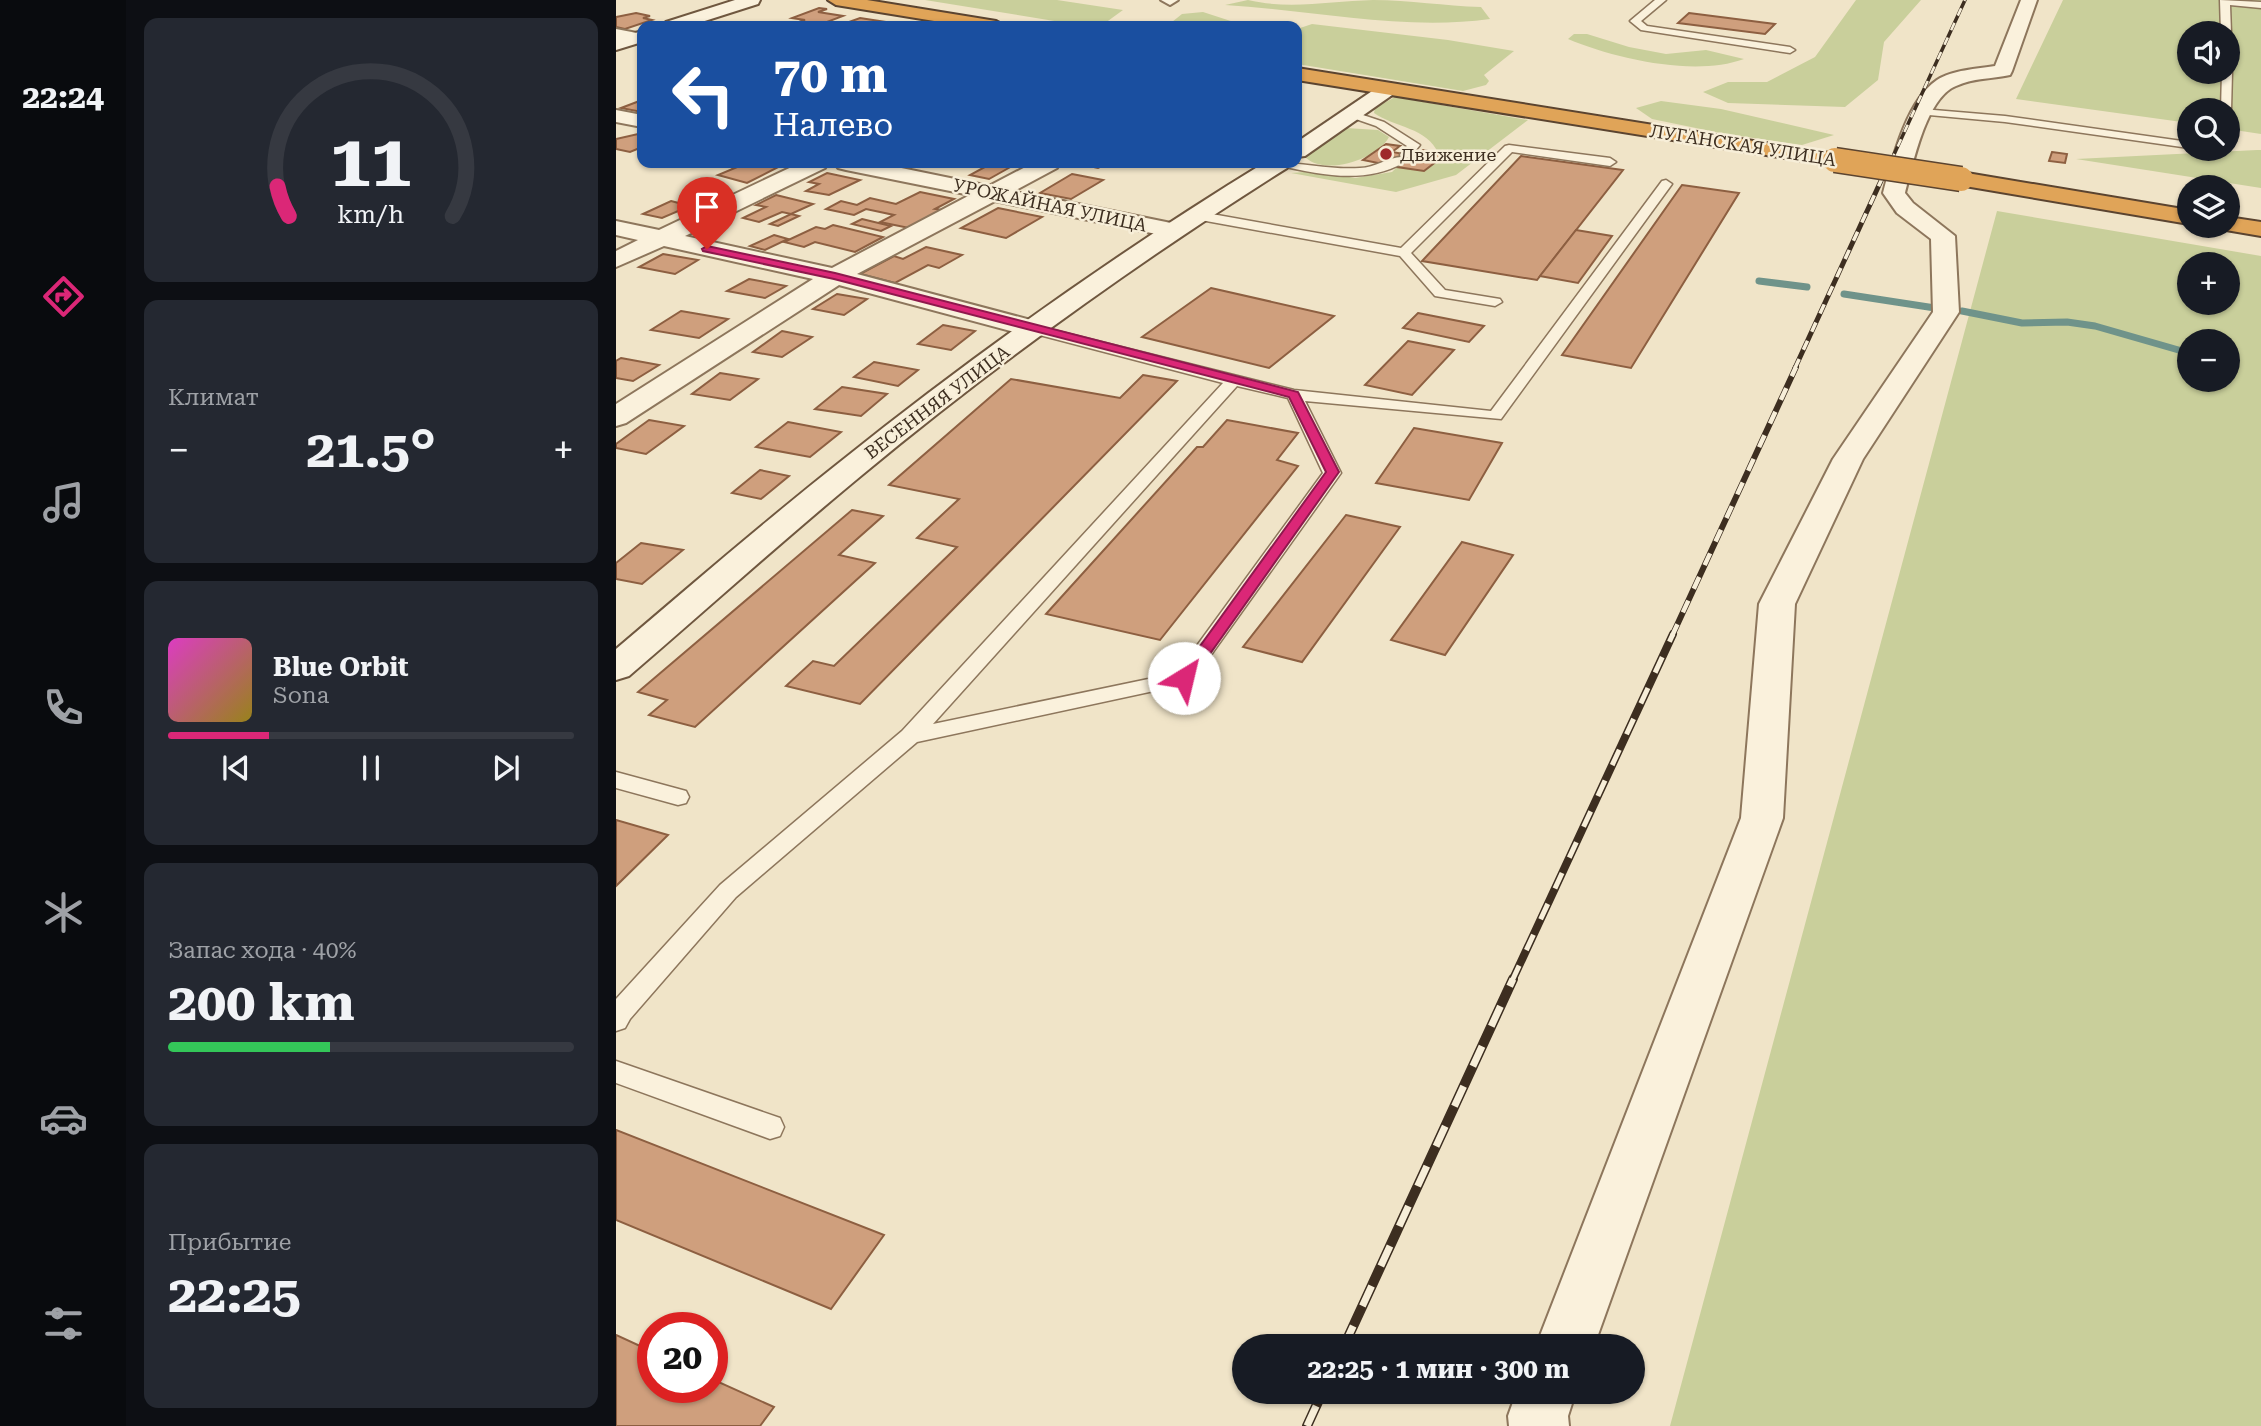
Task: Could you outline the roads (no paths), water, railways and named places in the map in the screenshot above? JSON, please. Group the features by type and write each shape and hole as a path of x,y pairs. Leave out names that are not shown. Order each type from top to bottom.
{"highway":[{"path":"836,0 965,21"},
{"name":"ЛУГАНСКАЯ УЛИЦА","path":"1302,75 2177,215"},
{"path":"2240,226 2261,229"}],"street":[{"path":"687,21 752,0"},
{"path":"1568,1334 1762,818 1777,604 1848,459 1946,312 1944,236 1905,208 1894,193 1902,160 1934,90 1947,82 2003,71 2029,0"},
{"path":"616,34 637,37"},
{"path":"616,45 637,38"},
{"path":"1302,148 1388,89"},
{"path":"616,116 637,120"},
{"path":"616,260 656,238 806,168"},
{"name":"УРОЖАЙНАЯ УЛИЦА","path":"871,168 995,193 1183,223"},
{"path":"616,417 835,276 1040,168"},
{"name":"ВЕСЕННЯЯ УЛИЦА","path":"616,668 851,468 1033,329 1183,223 1271,168"},
{"path":"616,228 835,276 1033,329"},
{"path":"1539,1426 1538,1416 1543,1404"}],"lane":[{"path":"1661,0 1635,22 1644,28 1790,50"},
{"path":"2226,21 2225,1 2261,5"},
{"path":"1922,113 2005,119 2177,143"},
{"path":"1302,165 1360,172 1390,166 1414,145 1380,124 1351,114"},
{"path":"1404,253 1509,148 1610,162"},
{"path":"1033,329 1294,395 1495,416 1666,184"},
{"path":"1183,223 1404,253 1440,293 1495,302"},
{"path":"616,1020 620,1012 728,891 910,736 1233,381"},
{"path":"910,736 1184,678 1332,472 1294,395"},
{"path":"616,780 678,797"},
{"path":"616,1072 770,1127"}],"waterway":[{"path":"1759,281 1807,287"},
{"path":"1844,294 1935,308"},
{"path":"1962,311 2022,323 2067,322 2095,326 2177,350"}],"railway":[{"path":"1891,161 1965,0"},
{"path":"1795,368 1891,159"},
{"path":"1672,636 1796,367"},
{"path":"1512,981 1673,634"},
{"path":"1350,1334 1513,979"},
{"path":"1307,1426 1317,1404"}],"place":[{"name":"Движение","path":"1386,154"}]}
